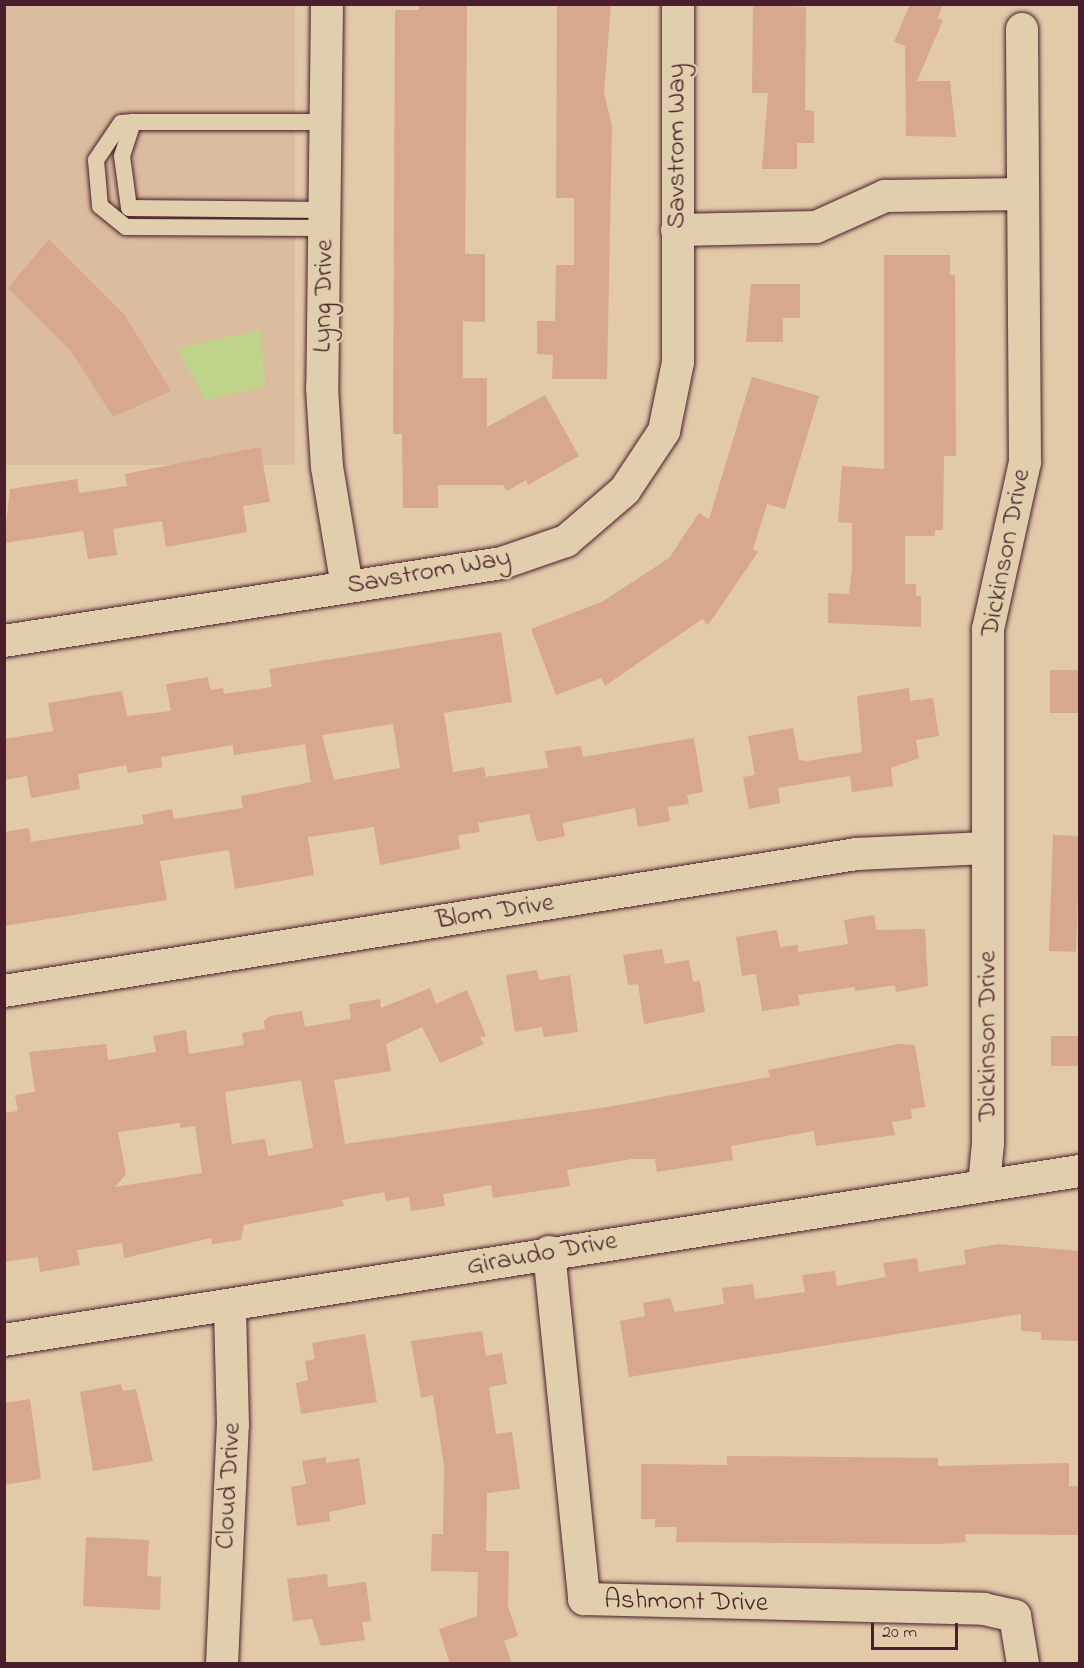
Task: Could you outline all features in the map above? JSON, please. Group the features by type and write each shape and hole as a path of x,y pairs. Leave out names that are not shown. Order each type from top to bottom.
{"street":[{"name":"Lyng Drive","path":"327,4 326,456 347,586"},
{"name":"Savstrom Way","path":"4,641 502,563 566,541 625,490 664,431 678,362 678,4"},
{"name":"Dickinson Drive","path":"984,1184 988,1143 988,629 1025,462 1022,30"},
{"path":"677,230 816,227 885,196 1023,194"},
{"name":"Blom Drive","path":"4,991 856,854 987,849"},
{"name":"Giraudo Drive","path":"4,1340 230,1308 549,1252 1080,1171"},
{"name":"Ashmont Drive","path":"549,1252 584,1599 984,1609 1015,1616 1023,1664"},
{"name":"Cloud Drive","path":"222,1664 233,1425 230,1308"}],"lane":[{"path":"134,122 122,156 129,208 325,219"},
{"path":"325,219 126,227 100,206 96,160 121,123 326,122"}],"shaded area":[{"path":"5,5 295,5 295,465 5,465"}],"green space":[{"path":"261,330 265,387 205,400 177,348"}],"building":[{"path":"419,4 467,4 465,254 485,254 485,322 463,321 463,378 487,378 487,427 545,395 579,456 528,485 526,480 507,491 503,485 438,485 438,508 403,508 402,434 393,434 395,10 419,10"},
{"path":"557,4 611,4 604,93 612,126 607,379 552,379 553,355 537,354 537,321 555,321 556,265 574,265 574,198 556,198"},
{"path":"753,4 806,7 805,110 814,111 814,143 797,143 797,169 762,169 768,93 752,93"},
{"path":"910,4 943,4 938,18 943,20 917,81 950,81 956,137 906,136 905,46 894,42"},
{"path":"49,239 124,314 171,391 113,417 71,351 8,288"},
{"path":"884,255 950,255 950,275 955,275 956,456 944,456 943,530 935,530 935,536 905,536 905,584 916,584 916,596 921,596 921,627 828,623 828,593 849,594 852,569 852,523 838,522 842,466 884,469"},
{"path":"751,284 800,284 800,318 783,318 783,342 746,342"},
{"path":"752,377 819,396 785,509 767,504 753,549 758,552 708,625 702,619 605,686 601,678 556,695 531,629 602,602 669,558 699,513 709,519"},
{"path":"260,447 270,502 243,506 247,532 166,547 162,521 113,529 117,555 88,559 83,531 4,543 10,489 77,479 79,493 127,486 125,474"},
{"path":"501,632 512,702 444,713 453,772 484,767 486,777 548,768 545,751 581,746 583,757 694,738 703,792 687,795 689,804 668,807 670,821 638,827 635,808 562,823 565,836 537,842 529,814 478,823 480,832 458,835 460,849 380,865 374,827 308,837 314,875 235,889 229,850 160,861 167,900 4,926 4,832 29,828 31,842 144,824 142,815 172,809 174,819 243,808 241,796 311,782 305,744 234,755 233,745 161,757 162,767 128,773 126,765 78,774 80,789 31,798 27,776 4,780 4,739 53,731 48,703 122,691 127,716 171,711 166,684 208,677 210,690 223,688 224,694 272,687 269,669","holes":["393,724 400,768 334,780 322,735"]},
{"path":"1050,670 1080,670 1080,713 1050,713"},
{"path":"909,688 910,701 933,698 939,736 916,740 919,758 891,768 893,786 852,792 850,776 778,788 780,803 749,809 743,777 755,775 748,736 793,728 799,760 807,761 862,752 857,696"},
{"path":"1053,835 1080,836 1076,952 1049,951"},
{"path":"874,915 876,930 925,929 928,986 896,992 895,985 855,991 855,987 798,995 800,1005 762,1011 756,974 742,976 736,937 777,930 780,947 798,945 798,952 848,944 844,920"},
{"path":"662,949 665,964 689,960 693,982 700,981 705,1012 644,1024 638,984 628,985 623,955"},
{"path":"537,970 539,980 570,975 578,1032 544,1037 542,1027 515,1032 506,975"},
{"path":"430,988 436,1004 467,990 486,1036 480,1037 484,1044 440,1063 422,1027 386,1044 391,1071 334,1080 345,1144 608,1107 770,1077 768,1070 898,1044 915,1045 925,1107 911,1109 912,1119 892,1122 895,1135 816,1146 814,1131 731,1146 733,1160 657,1172 655,1159 632,1159 567,1170 570,1186 493,1198 491,1185 443,1194 445,1206 411,1211 409,1197 386,1201 384,1192 342,1200 344,1206 244,1225 241,1240 212,1244 211,1238 124,1258 122,1243 77,1250 80,1265 40,1272 38,1257 4,1262 4,1113 18,1111 15,1095 35,1092 29,1052 106,1044 108,1060 156,1052 153,1036 186,1030 189,1054 244,1045 242,1033 265,1029 264,1021 270,1016 302,1011 305,1027 351,1019 349,1004 380,999 381,1008","holes":["301,1080 313,1148 268,1156 265,1139 232,1144 225,1092","180,1123 180,1128 195,1126 202,1173 115,1187 126,1174 118,1132"]},
{"path":"1051,1036 1080,1036 1080,1066 1051,1066"},
{"path":"999,1244 1080,1251 1080,1341 1041,1340 1041,1332 1021,1331 1021,1314 629,1377 620,1321 645,1316 643,1303 670,1298 675,1312 724,1304 722,1288 753,1284 755,1299 805,1292 802,1275 835,1271 837,1286 886,1277 883,1263 917,1258 919,1272 966,1264 964,1250"},
{"path":"482,1331 486,1356 502,1353 507,1384 489,1387 496,1434 512,1432 520,1489 487,1493 486,1551 509,1551 508,1606 518,1636 504,1641 512,1664 450,1664 439,1629 477,1616 478,1572 431,1571 432,1534 443,1534 444,1466 433,1395 421,1398 411,1341"},
{"path":"365,1334 377,1402 301,1414 296,1383 308,1380 305,1361 315,1359 312,1343"},
{"path":"121,1384 123,1391 136,1389 153,1461 93,1471 80,1392"},
{"path":"30,1399 41,1479 4,1485 4,1403"},
{"path":"727,1456 938,1458 938,1466 1069,1463 1069,1486 1080,1486 1080,1535 965,1534 966,1542 940,1544 676,1542 677,1527 655,1527 655,1519 641,1519 641,1464 727,1465"},
{"path":"326,1457 326,1463 359,1458 366,1504 329,1512 330,1521 297,1526 291,1487 306,1484 302,1461"},
{"path":"86,1537 149,1540 147,1576 161,1577 160,1610 83,1606"},
{"path":"327,1574 328,1587 366,1582 371,1621 362,1622 365,1640 321,1646 312,1619 293,1621 287,1579"}]}
